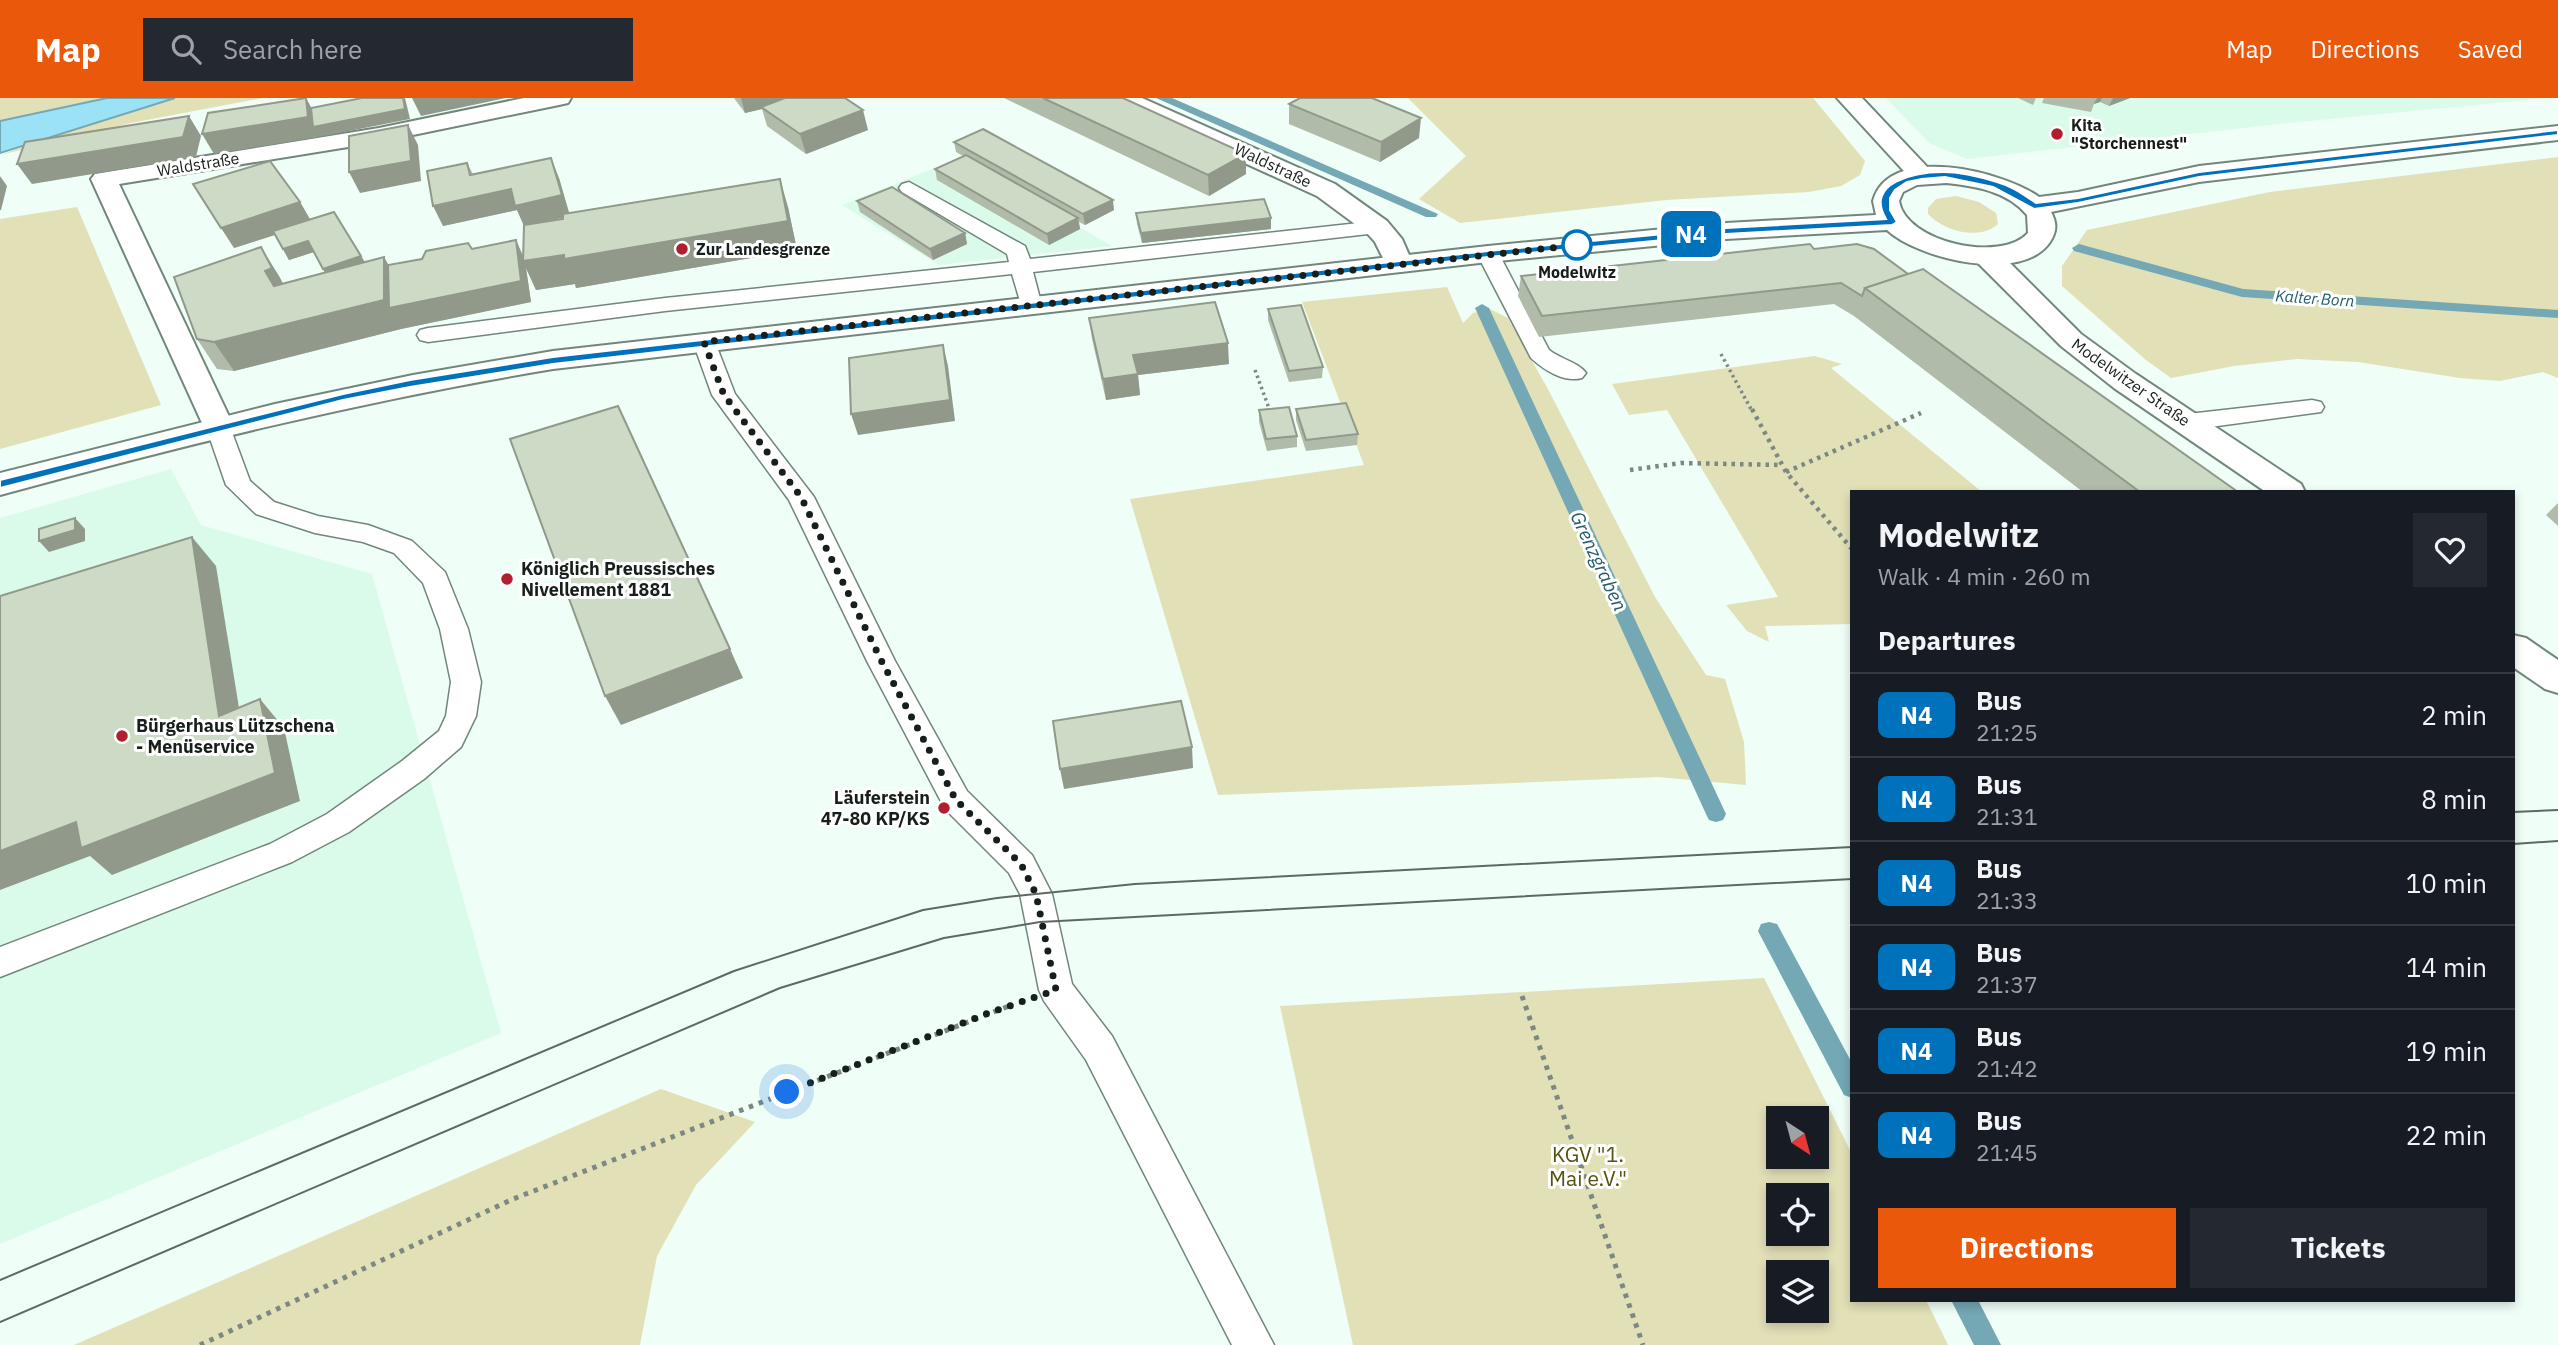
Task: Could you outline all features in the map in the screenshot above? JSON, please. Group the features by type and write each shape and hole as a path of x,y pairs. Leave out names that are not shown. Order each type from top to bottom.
{"street":[{"name":"Waldstraße","path":"218,427 104,179 379,135 559,98"},
{"name":"Waldstraße","path":"1122,98 1326,190 1377,227 1388,239 1399,264"},
{"path":"1849,98 1922,176"},
{"path":"2034,206 2078,200 2199,174 2558,133"},
{"path":"1922,176 1958,176 1996,184 2018,194 2034,206 2043,218 2045,230 2040,241 2028,249 2010,255 1987,256 1932,246 1909,235 1892,222 1885,210 1885,198 1892,188 1904,180 1922,176"},
{"path":"0,484 218,427 421,381 553,360 1488,254 1726,231 1892,222"},
{"name":"Modelwitzer Straße","path":"1987,256 2071,340 2125,381 2286,490"},
{"path":"2515,649 2558,679"}],"lane":[{"path":"909,188 1017,251 1031,306"},
{"path":"428,335 544,318 1020,269 1377,227"},
{"path":"1488,254 1539,353 1551,363 1574,373"},
{"path":"704,342 724,395 801,497 881,660 956,800 1021,864 1036,894 1056,990 1099,1048 1254,1345"},
{"path":"2188,422 2312,407"},
{"path":"0,962 281,853 338,823 413,770 450,739 461,716 466,682 454,629 435,579 403,547 368,534 316,524 265,508 239,485 218,427"}],"path":[{"path":"1721,354 1786,472 1850,547"},
{"path":"1255,370 1273,420"},
{"path":"1786,472 1921,413"},
{"path":"1630,470 1681,463 1782,465"},
{"path":"200,1345 513,1199 974,1018 1056,990"},
{"path":"1522,996 1643,1345"}],"shaded area":[{"name":"Kita \"Storchennest\"","path":"1886,98 2547,98 2279,124 1967,159 1929,143"},
{"path":"960,158 1112,246 939,265 842,205"},
{"path":"171,469 201,525 372,574 501,1033 0,1244 0,518"}],"green space":[{"path":"0,98 107,98 0,121"},
{"path":"175,98 263,98 131,123 0,155 100,120"},
{"path":"1408,98 1813,98 1865,161 1860,175 1841,186 1809,192 1666,200 1460,223 1419,199 1466,156"},
{"path":"2558,157 2558,378 2543,372 2500,381 2460,378 2358,362 2297,359 2234,366 2171,378 2146,360 2062,286 2062,266 2087,230 2270,192"},
{"path":"1956,196 1979,202 1996,213 1998,224 1981,232 1962,232 1943,225 1928,214 1928,208 1936,199"},
{"path":"77,207 161,405 0,449 0,219"},
{"path":"1447,287 1463,323 1473,313 1490,309 1508,318 1549,391 1655,597 1706,675 1725,679 1744,742 1746,785 1658,777 1218,795 1130,499 1364,465 1302,302"},
{"path":"1815,356 1842,364 1831,368 1980,490 1850,490 1850,624 1765,626 1769,642 1747,631 1726,605 1778,597 1667,410 1629,415 1612,384"},
{"name":"KGV \"1. Mai e.V.\"","path":"1764,978 1828,1106 1766,1106 1766,1169 1829,1169 1829,1108 1850,1150 1850,1302 1927,1302 1948,1345 1353,1345 1280,1006"},
{"path":"661,1089 755,1122 696,1185 657,1256 640,1345 74,1345"}],"water":[{"path":"107,98 175,98 0,153 0,121"}],"building":[{"path":"306,98 308,117 202,134 208,113"},
{"path":"362,98 403,98 405,109 313,127 311,108"},
{"path":"785,98 845,98 863,110 800,134 761,107"},
{"path":"1043,98 1123,98 1246,154 1208,175"},
{"path":"1300,98 1372,98 1421,118 1381,142 1289,104"},
{"path":"189,116 183,137 17,164 25,142"},
{"path":"408,125 411,161 349,172 349,136"},
{"path":"983,129 1113,200 1083,214 954,142"},
{"path":"966,155 1078,218 1047,234 935,169"},
{"path":"551,158 562,195 515,206 511,189 433,206 427,171 467,163 470,175"},
{"path":"270,161 300,202 221,228 193,184"},
{"path":"780,179 788,221 564,259 564,255 523,261 524,225 563,219 563,214"},
{"path":"892,187 965,233 930,249 857,201"},
{"path":"1264,199 1271,218 1141,233 1136,213"},
{"path":"334,212 361,256 323,269 308,241 283,249 273,231"},
{"path":"516,240 521,281 389,308 388,265 422,259 426,251 468,243 472,249"},
{"path":"1810,244 1814,249 1857,244 1874,249 1908,274 1865,288 1862,296 1841,283 1542,316 1521,276"},
{"path":"261,247 272,268 265,271 274,286 384,257 384,300 214,342 197,339 174,277"},
{"path":"1923,269 2235,490 2137,490 1865,288"},
{"path":"1215,302 1228,343 1133,355 1138,374 1103,379 1089,318"},
{"path":"1301,305 1323,367 1289,371 1268,309"},
{"path":"943,345 950,400 851,414 849,358"},
{"path":"1346,403 1358,434 1306,440 1296,409"},
{"path":"618,406 730,649 605,696 510,439"},
{"path":"1289,407 1297,436 1266,439 1259,410"},
{"path":"75,518 75,530 39,541 39,529"},
{"name":"Bürgerhaus Lützschena - Menüservice","path":"192,537 219,716 260,699 275,773 81,848 76,822 0,851 0,596"},
{"path":"1181,701 1192,747 1060,769 1053,721"}],"waterway":[{"name":"Grenzgraben","path":"1162,98 1431,214"},
{"name":"Kalter Born","path":"2079,248 2242,293 2558,314"},
{"name":"Grenzgraben","path":"1482,308 1716,814"},
{"name":"Grenzgraben","path":"1769,931 1850,1083"},
{"name":"Grenzgraben","path":"1965,1302 1988,1345"}],"tram line":[{"path":"2515,812 2558,810"},
{"path":"2515,844 2558,841"},
{"path":"0,1280 734,971 923,910 997,898 1135,884 1850,847"},
{"path":"0,1322 780,988 944,938 1040,922 1850,879"}],"bus line":[{"name":"N4","path":"0,484 343,397 410,383 553,360 1488,254 1726,231 1892,222 1885,210 1885,198 1892,188 1904,180 1922,176 1970,177 1996,184 2018,194 2034,206 2078,200 2199,174 2558,133"}],"place":[{"name":"Kita \"Storchennest\"","path":"2057,134"},
{"name":"Modelwitz","path":"1577,245"},
{"name":"Zur Landesgrenze","path":"682,249"},
{"name":"Königlich Preussisches Nivellement 1881","path":"507,579"},
{"name":"Bürgerhaus Lützschena - Menüservice","path":"122,736"},
{"name":"Läuferstein 47-80 KP/KS","path":"944,808"}],"route":[{"path":"787,1092 986,1014 1056,990 1036,894 1021,864 956,800 881,660 801,497 724,395 704,342 1399,264 1586,244 1577,245"}]}
